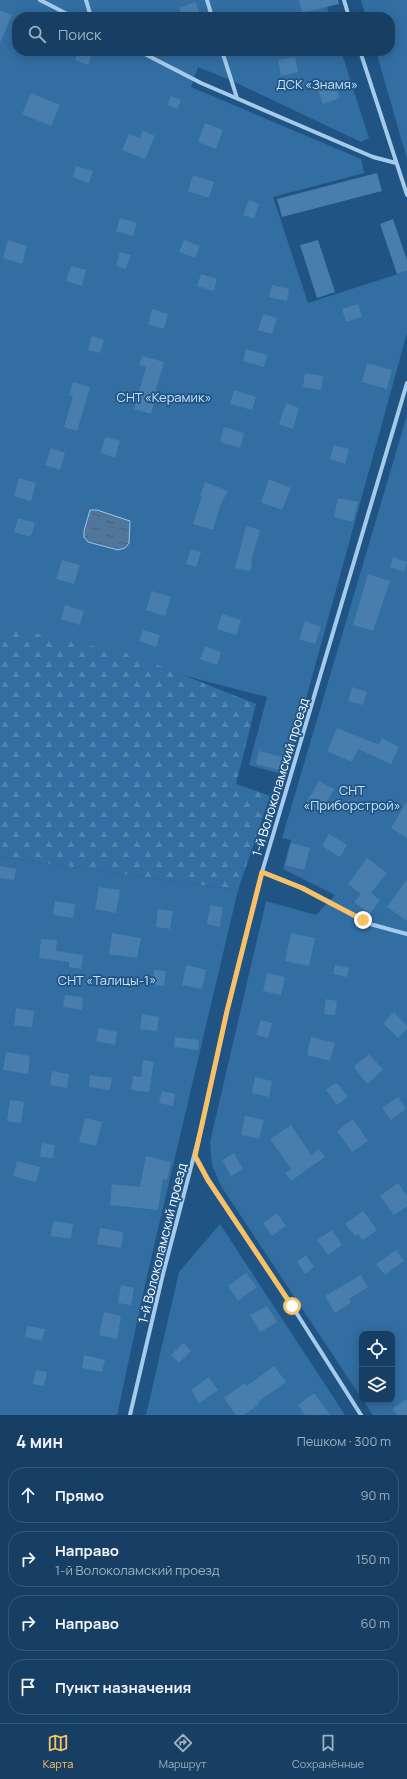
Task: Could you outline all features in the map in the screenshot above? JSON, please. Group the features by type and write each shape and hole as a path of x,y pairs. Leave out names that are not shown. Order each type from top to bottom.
{"street":[{"path":"40,0 63,12"},
{"path":"86,0 90,12"},
{"path":"207,0 211,12"},
{"path":"344,0 348,12"},
{"path":"149,56 201,83 372,157 396,163"},
{"path":"223,56 236,98"},
{"path":"362,56 407,195"},
{"name":"1-й Волоколамский проезд","path":"130,1415 163,1274 195,1156 227,1011 262,872 407,383"},
{"path":"262,872 302,888 370,924 407,934"},
{"path":"195,1156 208,1180 292,1306 361,1415"}],"green space":[{"name":"СНТ «Керамик»","path":"0,0 325,0 329,12 12,12 12,56 343,56 369,138 361,142 230,80 198,67 191,87 361,159 364,173 273,197 308,303 407,271 407,333 285,775 249,765 267,697 0,628"},
{"path":"361,0 407,0 407,159 377,56 395,56 395,12 365,12"},
{"name":"СНТ «Приборстрой»","path":"407,415 407,1415 373,1415 365,1403 395,1403 395,1331 359,1331 359,1394 221,1186 212,1165 210,1142 266,901 316,915 335,895 283,869 291,840 282,838"},
{"path":"0,626 130,654 256,704 236,784 270,796 238,890 0,857"},
{"name":"СНТ «Талицы-1»","path":"0,857 238,890 147,1276 117,1415 0,1415"},
{"path":"220,1224 345,1415 146,1415 179,1272"}],"water":[{"path":"90,510 97,510 130,521 129,543 125,548 118,550 88,542 84,537 84,531"}],"building":[{"path":"299,0 338,0 339,4 302,12"},
{"path":"195,2 199,12 181,12 179,8"},
{"path":"0,10 12,15 0,43"},
{"path":"76,56 91,56 88,65 75,60"},
{"path":"295,57 298,72 281,76 278,60"},
{"path":"335,84 340,98 323,104 318,90"},
{"path":"31,93 60,105 51,126 22,114"},
{"path":"171,96 181,100 177,109 167,105"},
{"path":"205,123 223,130 216,149 198,142"},
{"path":"143,130 155,136 145,159 122,150 129,134 140,138"},
{"path":"76,166 93,171 89,183 73,177"},
{"path":"377,173 382,191 282,217 277,199"},
{"path":"193,175 214,182 209,198 188,191"},
{"path":"249,200 259,204 254,219 243,215"},
{"path":"120,218 137,223 133,236 116,231"},
{"path":"393,219 407,260 407,271 397,274 380,224"},
{"path":"8,240 27,246 22,264 3,258"},
{"path":"184,240 200,246 195,258 179,252"},
{"path":"318,240 335,292 317,298 300,245"},
{"path":"120,252 131,255 126,269 116,266"},
{"path":"71,266 86,270 82,286 66,281"},
{"path":"201,274 217,279 214,291 197,286"},
{"path":"272,285 289,289 287,301 269,297"},
{"path":"358,304 362,317 346,322 342,309"},
{"path":"152,309 168,314 164,329 148,324"},
{"path":"263,314 277,318 272,334 258,330"},
{"path":"92,336 104,340 100,353 88,350"},
{"path":"246,349 267,355 264,367 243,361"},
{"path":"142,356 164,362 154,396 156,396 151,414 134,409 146,367 139,365"},
{"path":"367,363 392,370 387,389 362,382"},
{"path":"305,373 323,376 321,390 303,387"},
{"path":"73,382 90,387 77,431 64,427 73,396 69,395"},
{"path":"234,390 256,397 252,410 230,404"},
{"path":"286,403 299,408 293,429 279,424"},
{"path":"224,427 244,433 240,448 220,442"},
{"path":"105,437 120,441 115,458 101,453"},
{"path":"334,445 349,449 345,464 330,459"},
{"path":"51,448 65,453 60,470 45,465"},
{"path":"19,478 36,483 31,501 14,496"},
{"path":"269,479 291,488 282,510 261,502"},
{"path":"205,482 228,491 221,504 213,530 193,524"},
{"path":"338,498 358,502 353,522 334,517"},
{"path":"18,518 35,523 31,537 14,532"},
{"path":"246,526 260,530 251,561 251,571 235,568"},
{"path":"191,549 201,552 196,567 186,564"},
{"path":"393,557 407,562 404,572 390,567"},
{"path":"62,560 80,565 74,584 56,579"},
{"path":"368,574 390,581 373,631 353,625"},
{"path":"152,591 171,597 165,616 146,610"},
{"path":"65,605 84,611 80,625 61,619"},
{"path":"222,614 241,620 236,635 217,629"},
{"path":"305,621 321,627 315,644 299,639"},
{"path":"143,630 160,635 156,647 139,641"},
{"path":"205,646 221,652 217,665 200,659"},
{"path":"352,687 367,692 363,705 348,701"},
{"path":"337,728 379,745 382,738 399,747 391,764 358,749 352,762 327,751"},
{"path":"259,751 286,758 283,771 256,764"},
{"path":"319,781 334,789 322,812 306,803"},
{"path":"407,801 407,838 391,828"},
{"path":"329,834 347,845 340,857 322,846"},
{"path":"291,843 310,848 304,870 285,865"},
{"path":"367,858 387,873 371,893 380,900 370,914 354,902 361,894 348,884"},
{"path":"0,866 16,869 14,880 0,878"},
{"path":"407,879 407,921 387,907"},
{"path":"99,887 120,890 116,913 95,909"},
{"path":"55,901 75,904 73,918 53,915"},
{"path":"210,905 223,907 220,927 207,924"},
{"path":"158,909 173,911 170,929 156,927"},
{"path":"112,933 141,938 137,958 109,954"},
{"path":"291,933 315,938 309,966 285,961"},
{"path":"41,939 57,940 56,951 83,955 81,969 69,967 69,962 39,958"},
{"path":"186,965 206,970 202,989 182,985"},
{"path":"335,965 349,968 347,977 333,974"},
{"path":"154,970 166,971 164,986 152,984"},
{"path":"267,973 285,977 281,995 263,991"},
{"path":"65,995 83,997 82,1010 63,1007"},
{"path":"326,999 337,1001 335,1015 324,1014"},
{"path":"16,1008 34,1011 32,1027 14,1025"},
{"path":"394,1012 407,1026 407,1029 398,1038 383,1023"},
{"path":"142,1014 159,1017 157,1031 140,1029"},
{"path":"261,1020 272,1023 268,1038 256,1035"},
{"path":"99,1028 117,1032 115,1045 96,1041"},
{"path":"175,1037 199,1040 198,1050 174,1047"},
{"path":"311,1037 335,1043 330,1061 307,1055"},
{"path":"6,1052 30,1056 28,1074 3,1070"},
{"path":"369,1054 383,1070 367,1084 355,1069 356,1068 353,1067"},
{"path":"143,1060 154,1062 149,1092 131,1090 133,1076 141,1077"},
{"path":"52,1071 69,1074 67,1088 50,1085"},
{"path":"90,1075 112,1078 110,1090 89,1087"},
{"path":"255,1077 272,1081 269,1097 252,1093"},
{"path":"334,1084 338,1084 348,1097 337,1105 326,1090"},
{"path":"162,1091 175,1094 173,1106 159,1103"},
{"path":"398,1097 406,1109 391,1120 382,1108"},
{"path":"10,1100 24,1102 21,1123 7,1121"},
{"path":"245,1116 264,1120 259,1139 241,1135"},
{"path":"85,1118 102,1122 96,1146 79,1142"},
{"path":"353,1119 368,1141 352,1152 337,1131"},
{"path":"291,1125 311,1155 319,1149 325,1157 291,1181 285,1173 291,1169 270,1139"},
{"path":"42,1143 55,1145 53,1158 40,1157"},
{"path":"234,1153 243,1169 231,1176 222,1160"},
{"path":"146,1156 171,1162 167,1180 163,1179 158,1210 110,1205 112,1184 140,1187"},
{"path":"17,1161 40,1167 36,1182 13,1176"},
{"path":"398,1183 407,1196 407,1206 394,1215 380,1196"},
{"path":"363,1211 377,1230 363,1240 358,1234 355,1236 345,1224"},
{"path":"277,1213 286,1226 272,1236 263,1223"},
{"path":"53,1221 73,1224 71,1239 51,1236"},
{"path":"100,1228 123,1232 121,1248 97,1244"},
{"path":"332,1230 342,1245 328,1255 317,1240"},
{"path":"396,1250 404,1261 385,1275 376,1264"},
{"path":"306,1255 314,1267 305,1274 297,1262"},
{"path":"246,1273 257,1287 238,1301 228,1286"},
{"path":"361,1275 368,1287 349,1299 351,1303 335,1313 325,1296"},
{"path":"121,1285 134,1288 131,1305 118,1303"},
{"path":"267,1306 277,1322 260,1332 250,1315"},
{"path":"104,1312 121,1316 117,1339 99,1335"},
{"path":"27,1326 45,1329 42,1341 25,1337"},
{"path":"183,1343 191,1351 179,1363 171,1355"},
{"path":"84,1355 105,1360 102,1372 82,1368"},
{"path":"274,1366 286,1382 258,1402 259,1404 244,1415 236,1415 224,1398 245,1383 247,1386"},
{"path":"36,1370 47,1372 44,1386 33,1384"},
{"path":"209,1377 218,1390 199,1403 191,1390"},
{"path":"314,1393 330,1415 305,1415 298,1405"},
{"path":"407,1399 407,1415 397,1415 393,1408"}],"route":[{"path":"292,1306 208,1180 195,1156 227,1011 262,872 302,888 363,920"}],"park label":[{"name":"ДСК «Знамя»","path":"317,84"}]}
